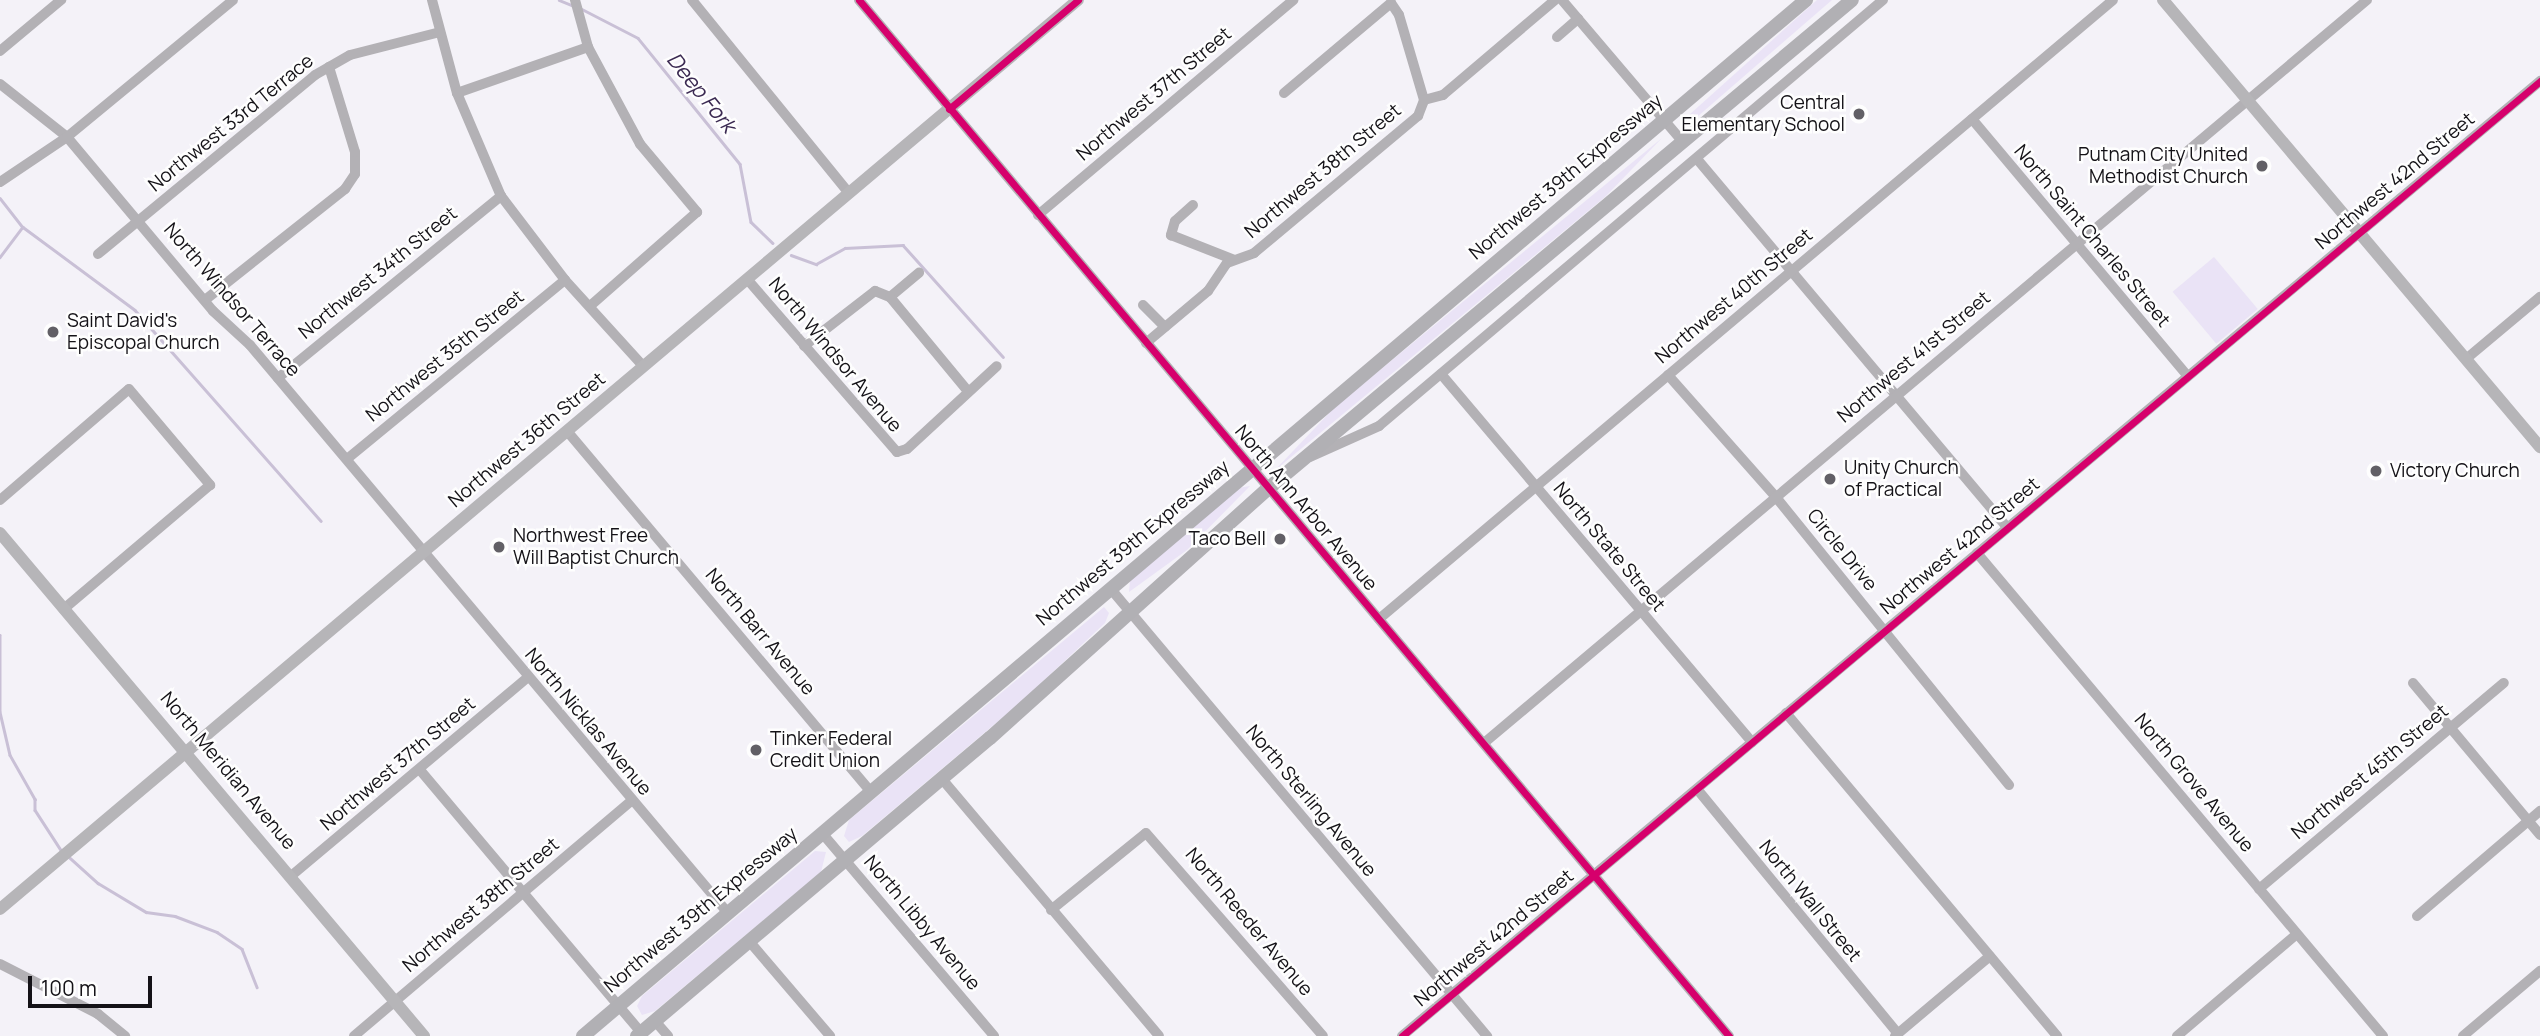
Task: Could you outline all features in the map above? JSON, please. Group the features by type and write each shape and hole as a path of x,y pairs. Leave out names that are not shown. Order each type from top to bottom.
{"highway":[{"name":"Northwest 39th Expressway","path":"583,1036 1251,467 1806,0"},
{"path":"639,1034 942,779 1269,488 1852,0"}],"main road":[{"name":"Northwest 36th Street","path":"0,909 1079,0"},
{"path":"2163,0 2540,447"},
{"name":"North Meridian Avenue","path":"0,533 187,750 424,1036"}],"street":[{"path":"0,51 61,0"},
{"path":"0,182 67,137 233,0"},
{"path":"432,0 457,93 501,196 565,280 643,366"},
{"path":"575,0 587,47 640,144 697,212 590,306"},
{"path":"692,0 849,193"},
{"name":"North Ann Arbor Avenue","path":"859,0 1729,1036"},
{"name":"Northwest 37th Street","path":"1038,215 1293,0"},
{"path":"1562,0 1681,141"},
{"path":"1303,460 1360,439 1441,374 1883,0"},
{"name":"Northwest 40th Street","path":"1379,619 2113,0"},
{"name":"Northwest 41st Street","path":"1484,743 2367,0"},
{"path":"1284,93 1393,2 1424,100"},
{"name":"Northwest 38th Street","path":"1146,343 1208,291 1232,259 1254,253 1418,116 1424,100 1443,95 1549,2"},
{"path":"1557,37 1578,19"},
{"name":"Northwest 33rd Terrace","path":"98,254 329,67 350,55 440,32"},
{"path":"457,93 587,47"},
{"path":"205,300 345,189 355,174 355,152 329,67"},
{"name":"Northwest 42nd Street","path":"1402,1036 2540,81"},
{"name":"North Windsor Terrace","path":"0,85 67,137 205,300 278,378 424,552"},
{"name":"North Saint Charles Street","path":"1972,118 2187,375"},
{"path":"1697,159 2007,527"},
{"name":"Northwest 34th Street","path":"278,378 501,196"},
{"path":"1193,205 1175,221 1171,235 1232,259"},
{"path":"890,297 919,274"},
{"name":"North Windsor Avenue","path":"747,279 897,452 907,449 967,390"},
{"name":"Northwest 35th Street","path":"347,459 565,280"},
{"path":"804,346 862,296 875,291 890,297 967,390 997,366"},
{"path":"2466,359 2540,297"},
{"path":"1143,305 1165,327"},
{"name":"North State Street","path":"1441,374 1752,742"},
{"name":"Circle Drive","path":"1668,374 1775,496 1882,632 2009,785"},
{"path":"0,500 130,389 210,485 64,609"},
{"name":"North Barr Avenue","path":"567,431 872,792"},
{"name":"North Nicklas Avenue","path":"424,552 527,678 728,913"},
{"name":"North Grove Avenue","path":"1977,553 2384,1036"},
{"name":"North Sterling Avenue","path":"1110,587 1487,1036"},
{"name":"Northwest 37th Street","path":"291,876 527,678"},
{"name":"Northwest 45th Street","path":"2259,889 2504,682"},
{"path":"2413,683 2540,835"},
{"path":"1786,713 2057,1036"},
{"path":"420,769 618,1005 639,1034"},
{"path":"942,779 1159,1036"},
{"name":"North Wall Street","path":"1697,789 1896,1035"},
{"name":"Northwest 38th Street","path":"354,1036 631,801"},
{"path":"2417,916 2540,811"},
{"name":"North Libby Avenue","path":"822,833 994,1036"},
{"name":"North Reeder Avenue","path":"1051,910 1146,833 1323,1036"},
{"path":"2177,1036 2297,934"},
{"path":"749,941 830,1036"},
{"path":"1896,1035 1990,956"},
{"path":"0,964 98,1014 125,1036"},
{"path":"2463,1036 2540,971"},
{"path":"655,1021 668,1036"}],"shaded area":[{"path":"1817,0 1832,0 1689,124 1689,115"},
{"path":"1662,138 1605,197 1273,472 1335,407"},
{"path":"2214,257 2258,309 2216,344 2173,292"},
{"path":"1250,486 1187,550 1129,592 1130,580 1238,488"},
{"path":"1104,607 1109,613 1105,623 1021,702 862,836 849,842 844,836 849,820"},
{"path":"815,851 826,852 821,872 655,1011 642,1015 637,1006 642,996"}],"waterway":[{"name":"Deep Fork","path":"559,0 574,6"},
{"name":"Deep Fork","path":"580,8 638,38 740,164 751,222 773,243"},
{"path":"0,198 23,227 0,257"},
{"path":"23,227 135,310 321,521"},
{"name":"Deep Fork","path":"791,255 816,264 845,248 903,245 1003,357"},
{"path":"0,635 0,711"},
{"path":"0,712 10,755 35,799 35,810 61,850"},
{"path":"69,857 98,883 146,912 175,916 217,932 242,949 257,987"}],"cycle path":[{"path":"859,0 1729,1036"},
{"path":"949,109 1078,0"},
{"path":"1402,1036 2540,81"}],"place":[{"name":"Central Elementary School","path":"1859,114"},
{"name":"Putnam City United Methodist Church","path":"2262,166"},
{"name":"Saint David's Episcopal Church","path":"53,332"},
{"name":"Victory Church","path":"2376,471"},
{"name":"Unity Church of Practical","path":"1830,479"},
{"name":"Taco Bell","path":"1280,539"},
{"name":"Northwest Free Will Baptist Church","path":"499,547"},
{"name":"Tinker Federal Credit Union","path":"756,750"}]}
